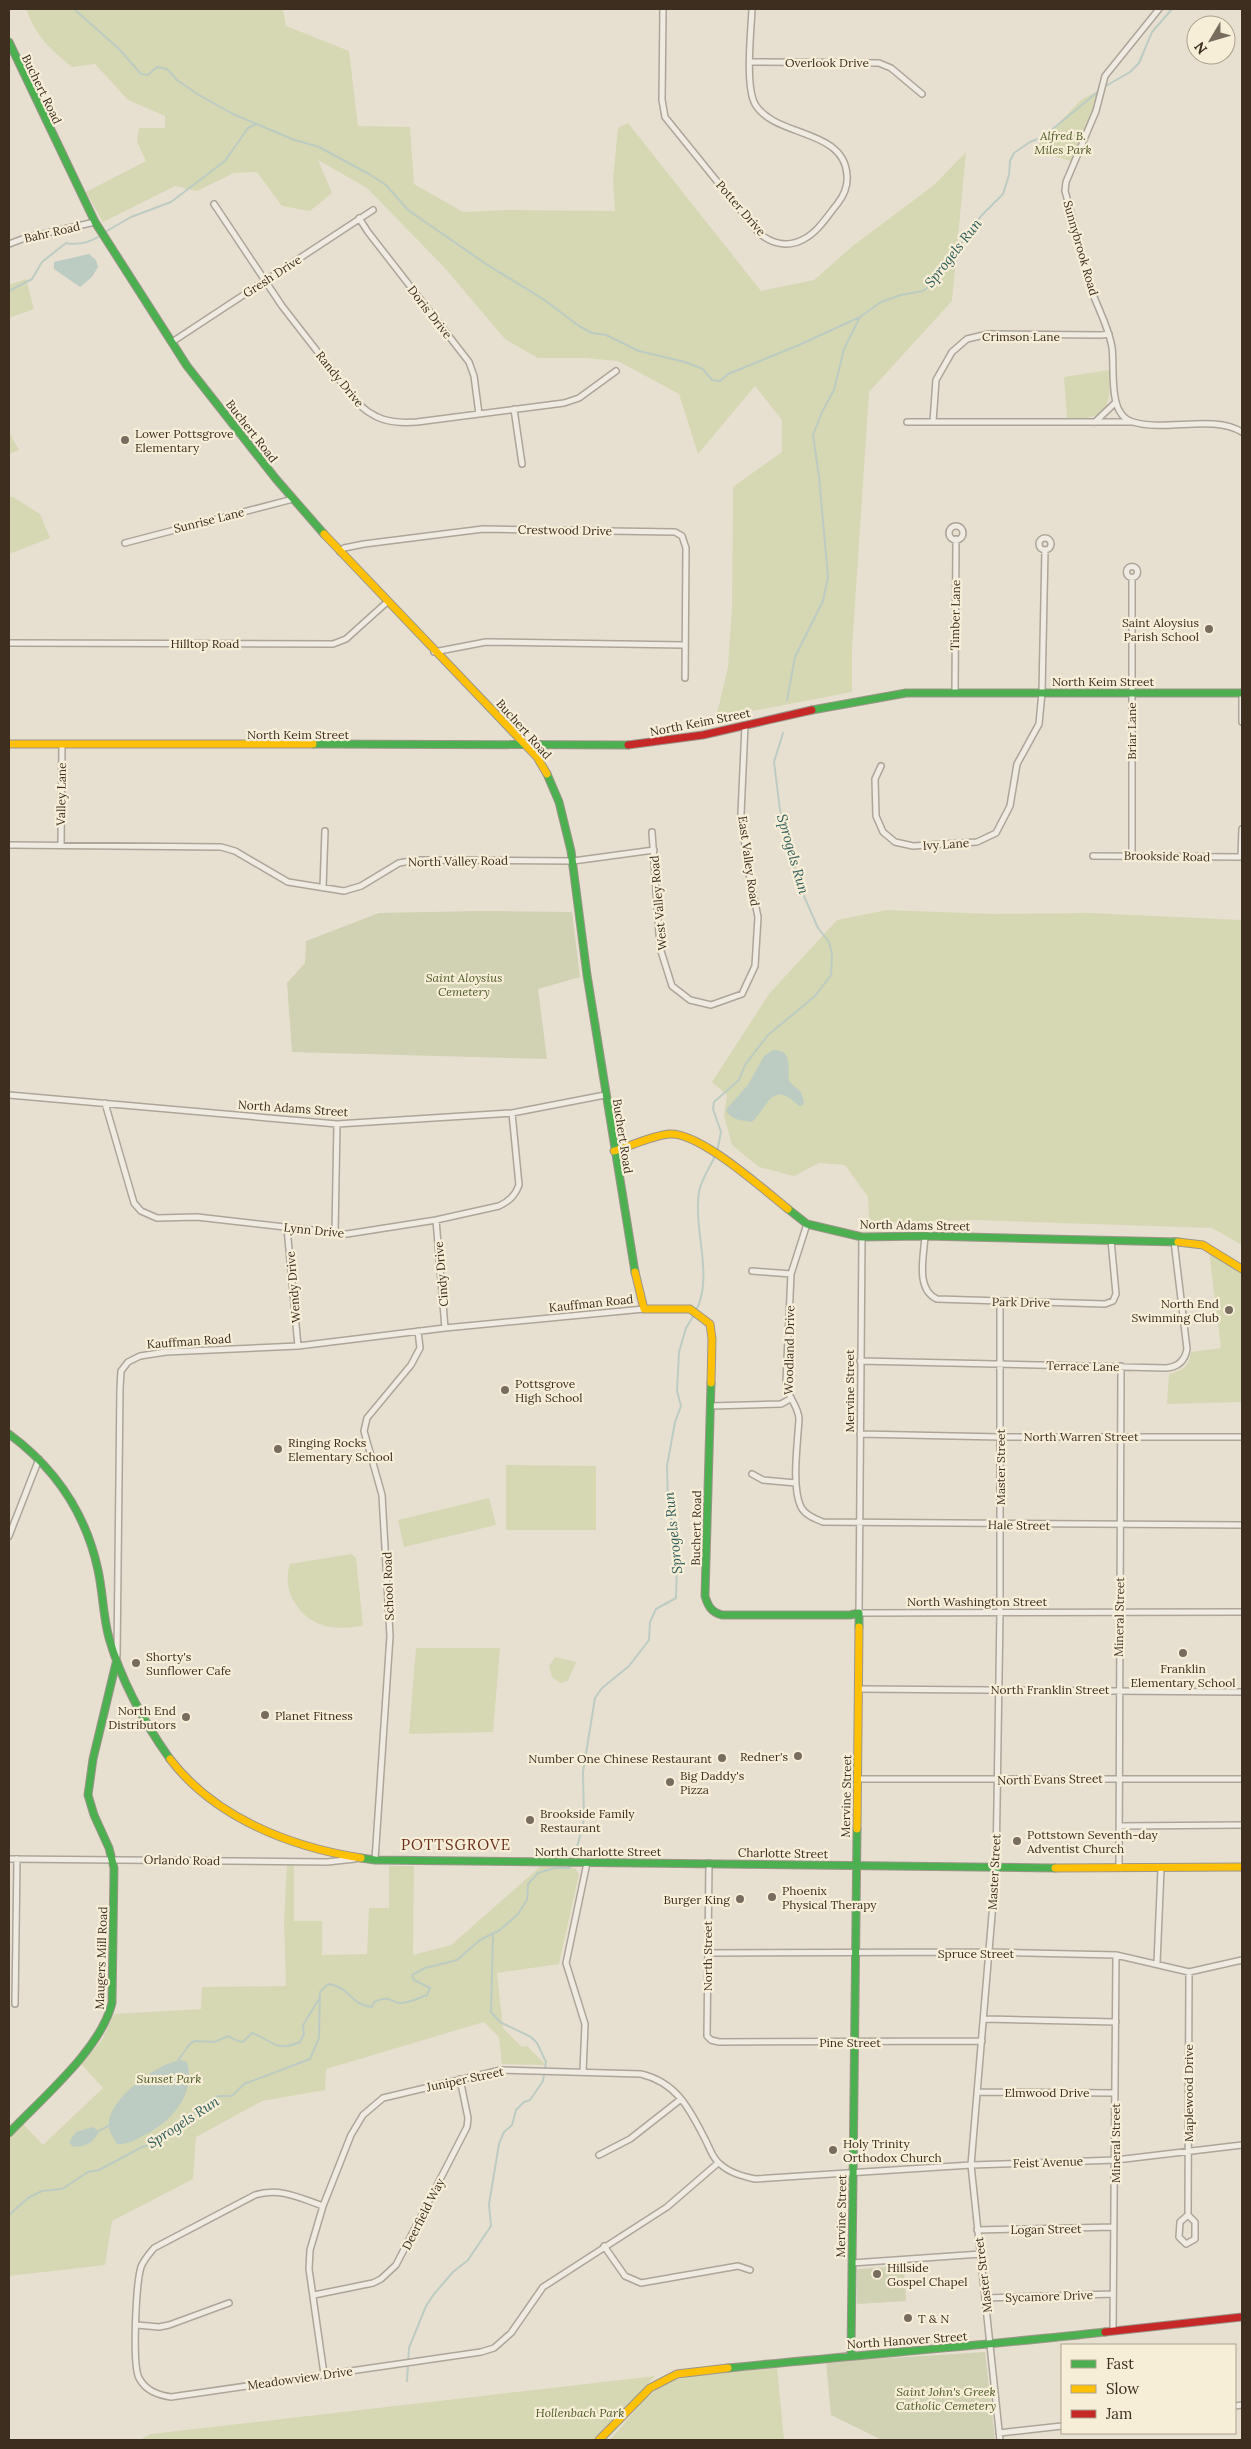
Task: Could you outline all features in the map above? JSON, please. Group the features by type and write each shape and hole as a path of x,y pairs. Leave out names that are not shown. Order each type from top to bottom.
{"street":[{"name":"Potter Drive","path":"663,9 662,107 666,117 758,232 770,241 793,244 813,233 841,199 846,187 846,168 841,156 830,146 771,119 759,109 750,90 752,9"},
{"name":"Sunnybrook Road","path":"1116,402 1113,358 1109,334 1091,287 1064,188 1090,129 1103,82 1112,65 1159,9"},
{"name":"Buchert Road","path":"9,42 95,222 193,374 293,499 340,552 386,603 526,746 542,766 560,805 568,831 573,861 605,1095 626,1230 644,1309 695,1312 710,1324 711,1406 706,1596 708,1607 713,1612"},
{"name":"Overlook Drive","path":"751,62 879,63 891,68 922,94"},
{"name":"Randy Drive","path":"214,204 264,281 355,400 374,416 398,424 572,401 616,371"},
{"name":"Gresh Drive","path":"172,342 373,210"},
{"name":"Doris Drive","path":"359,218 469,362 474,373 480,414"},
{"name":"Bahr Road","path":"9,244 25,238 95,222"},
{"name":"Crimson Lane","path":"933,422 936,380 952,352 971,338 988,334 1101,336 1109,334"},
{"path":"1095,423 1116,402 1123,416 1133,422"},
{"path":"514,409 522,464"},
{"path":"907,422 1133,422 1226,426 1242,432"},
{"name":"Sunrise Lane","path":"125,543 293,499"},
{"name":"Crestwood Drive","path":"340,552 344,548 364,544 483,529 675,532 682,536 686,548 684,678"},
{"name":"Timber Lane","path":"954,692 956,539"},
{"name":"Ivy Lane","path":"880,766 875,779 876,816 883,832 888,837 900,844 913,846 982,842 996,834 1010,806 1017,764 1039,724 1042,692 1045,550"},
{"name":"Briar Lane","path":"1132,578 1132,855"},
{"name":"Hilltop Road","path":"9,643 333,644 346,638 386,603"},
{"path":"434,652 486,642 684,645"},
{"name":"North Keim Street","path":"9,744 643,745 676,740 882,695 954,692 1242,693"},
{"path":"1242,693 1242,722"},
{"name":"East Valley Road","path":"742,994 755,966 758,917 748,869 741,814 745,725"},
{"name":"Valley Lane","path":"61,845 62,744"},
{"path":"1242,829 1242,857"},
{"path":"323,888 325,831"},
{"name":"West Valley Road","path":"652,832 660,948 672,986 690,1000 711,1005 742,994"},
{"name":"North Valley Road","path":"9,845 221,847 235,851 288,882 344,891 361,886 399,862 417,860 573,861 654,850"},
{"name":"Brookside Road","path":"1093,856 1242,857"},
{"name":"North Adams Street","path":"9,1095 337,1124 512,1113 605,1095"},
{"name":"Lynn Drive","path":"105,1103 134,1203 141,1211 157,1218 197,1217 287,1228 366,1233 499,1206 515,1195 519,1185 519,1169 512,1113"},
{"path":"335,1232 337,1124"},
{"name":"North Adams Street","path":"614,1151 670,1134 682,1135 723,1157 807,1224 862,1237 925,1236 1174,1241 1203,1245 1242,1268"},
{"name":"Cindy Drive","path":"436,1220 445,1328"},
{"name":"Woodland Drive","path":"711,1406 781,1404 790,1399 786,1382 791,1274 807,1224"},
{"name":"Wendy Drive","path":"287,1228 298,1346"},
{"name":"Park Drive","path":"925,1236 923,1283 927,1292 932,1297 943,1300 1109,1303 1115,1298 1116,1290 1111,1240"},
{"name":"Mervine Street","path":"850,2355 862,1237"},
{"name":"Terrace Lane","path":"860,1361 1171,1368 1180,1363 1186,1354 1174,1241"},
{"path":"752,1271 791,1274"},
{"name":"Master Street","path":"1000,1301 998,1364 1000,1612 996,1867 979,2092 971,2165 1000,2440"},
{"name":"Kauffman Road","path":"89,1781 116,1663 121,1371 128,1362 140,1356 166,1352 298,1346 445,1328 644,1309"},
{"name":"School Road","path":"375,1860 390,1636 382,1495 364,1431 367,1418 410,1365 420,1348 418,1332"},
{"name":"Mineral Street","path":"1119,1867 1118,1690 1121,1366"},
{"path":"752,1474 763,1480 796,1482 799,1418 798,1410 790,1399"},
{"name":"North Charlotte Street","path":"9,1434 39,1459 63,1486 80,1515 99,1571 109,1638 116,1663 136,1710 170,1760 209,1798 254,1828 286,1842 326,1854 356,1859 709,1863"},
{"name":"North Warren Street","path":"860,1434 1000,1437 1242,1437"},
{"path":"9,1536 39,1459"},
{"name":"Hale Street","path":"796,1482 801,1507 814,1519 823,1522 1242,1526"},
{"name":"North Washington Street","path":"713,1612 722,1615 850,1615 859,1612 1242,1612"},
{"name":"North Franklin Street","path":"858,1689 1242,1692"},
{"name":"North Evans Street","path":"857,1778 1242,1779"},
{"name":"Maugers Mill Road","path":"9,2133 91,2047 102,2032 110,2015 113,1994 113,1860 89,1804 89,1781"},
{"path":"1120,1826 1242,1825"},
{"name":"Orlando Road","path":"9,1859 326,1862 356,1859"},
{"path":"16,2004 17,1859"},
{"path":"583,2072 585,2024 566,1964 587,1863"},
{"name":"Charlotte Street","path":"709,1863 856,1865"},
{"name":"North Street","path":"709,1863 707,2036 711,2040 719,2042"},
{"path":"856,1865 1161,1869 1242,1867"},
{"path":"1157,1963 1161,1869"},
{"name":"Spruce Street","path":"707,1953 855,1954 989,1952 1116,1955 1157,1963 1189,1972 1242,1960"},
{"name":"Mineral Street","path":"1113,2331 1116,2160 1116,1955"},
{"name":"Maplewood Drive","path":"1188,2215 1180,2222 1180,2237 1186,2244 1195,2240 1195,2222 1188,2215 1189,1972"},
{"path":"984,2019 1116,2022"},
{"name":"Pine Street","path":"719,2042 982,2041"},
{"name":"Juniper Street","path":"324,2374 309,2269 310,2250 323,2206 356,2124 367,2111 383,2098 501,2070 641,2074 657,2078 669,2086 681,2099 690,2110 718,2163"},
{"name":"Deerfield Way","path":"314,2295 373,2283 381,2279 396,2265 467,2126 468,2118 460,2079"},
{"name":"Elmwood Drive","path":"979,2092 1115,2093"},
{"path":"599,2155 630,2139 681,2099"},
{"name":"Feist Avenue","path":"853,2172 971,2165 1116,2160 1242,2146"},
{"path":"718,2163 731,2172 755,2179 853,2172"},
{"name":"Meadowview Drive","path":"323,2206 277,2191 255,2194 154,2248 145,2258 140,2272 135,2355 139,2377 149,2389 163,2396 171,2397 481,2352 494,2348 511,2333 543,2287 667,2207 718,2163"},
{"name":"Logan Street","path":"977,2230 1114,2227"},
{"path":"604,2246 625,2276 641,2284 738,2266 750,2270"},
{"path":"852,2263 981,2254"},
{"name":"Sycamore Drive","path":"985,2298 1113,2294"},
{"path":"137,2325 159,2327 169,2325 229,2303"},
{"name":"North Hanover Street","path":"599,2440 650,2388 672,2376 850,2355 991,2345 1242,2317"},
{"path":"999,2433 1061,2426"}],"green space":[{"path":"26,9 283,9 286,26 349,51 358,126 410,127 414,184 463,212 507,210 615,211 613,179 618,128 628,123 761,291 814,280 854,245 934,185 966,152 952,301 869,392 852,649 852,692 716,718 728,667 732,607 733,487 782,452 782,420 755,386 698,454 679,394 618,361 586,358 538,358 505,339 443,266 367,188 318,160 332,193 310,211 282,206 257,172 234,173 197,191 175,186 103,222 86,192 146,161 137,142 139,128 165,128 165,116 128,100 95,64 72,67 44,41 34,27"},
{"name":"Alfred B. Miles Park","path":"1099,90 1091,117 1071,161 1033,150 1081,100"},
{"path":"26,279 34,309 9,318 9,285"},
{"path":"1109,370 1109,394 1104,409 1090,417 1067,419 1064,377"},
{"path":"9,432 19,450 9,454"},
{"path":"9,497 13,497 40,514 50,538 9,554"},
{"path":"887,910 992,914 1089,913 1242,920 1242,1245 1212,1228 975,1220 869,1223 868,1197 845,1165 819,1163 794,1176 759,1167 732,1145 724,1116 727,1095 712,1082 769,994 837,920"},
{"name":"Saint Aloysius Cemetery","path":"572,912 580,977 538,989 547,1059 292,1052 287,983 305,963 306,941 379,913"},
{"name":"North End Swimming Club","path":"1209,1252 1242,1272 1242,1402 1167,1404 1169,1374 1178,1371 1187,1364 1191,1352 1221,1348"},
{"path":"506,1465 596,1466 596,1530 506,1530"},
{"path":"489,1498 496,1525 404,1547 398,1520"},
{"path":"351,1554 356,1558 363,1626 336,1628 321,1625 303,1613 291,1596 288,1586 290,1564"},
{"path":"416,1648 500,1648 493,1732 409,1734"},
{"path":"555,1657 576,1662 568,1681 560,1683 552,1677 549,1666"},
{"name":"Sunset Park","path":"287,1865 294,1865 294,1921 322,1921 322,1955 367,1954 369,1908 389,1908 389,1866 414,1866 413,1955 451,1945 541,1866 575,1868 579,1874 559,1964 497,1973 503,2028 522,2047 527,2046 546,2065 502,2064 499,2037 484,2022 326,2069 325,2090 262,2101 196,2137 193,2179 112,2221 105,2265 9,2276 9,2139 23,2124 43,2145 103,2088 81,2064 102,2040 114,2014 201,2009 202,1987 286,1986 284,1921"},
{"path":"904,2266 906,2301 857,2304 857,2269"},
{"name":"Saint John's Greek Catholic Cemetery","path":"985,2352 995,2440 882,2440 831,2415 826,2362"},
{"path":"777,2368 784,2440 610,2440 651,2394 667,2383 688,2377"},
{"name":"Hollenbach Park","path":"655,2376 594,2440 139,2440 151,2434"}],"shaded area":[{"path":"89,254 96,260 98,267 92,277 80,287 54,269 54,262"},
{"path":"773,1050 784,1053 787,1057 789,1081 801,1092 804,1101 803,1105 799,1106 790,1098 777,1095 768,1102 752,1122 731,1117 726,1111 728,1107 748,1085 764,1056"},
{"path":"181,2060 187,2062 189,2074 185,2096 179,2106 163,2123 153,2130 131,2142 117,2144 109,2126 116,2105 125,2094 148,2075"},
{"path":"93,2127 99,2132 91,2142 84,2146 72,2146 69,2142 76,2132"}],"waterway":[{"path":"74,9 119,49 141,74 148,75 157,67 167,69 177,80 233,114 292,139 319,147 369,174 386,185 408,210 486,264 543,299 579,326 592,333 606,335 639,351 685,362 703,369 712,380 720,381 728,374 799,345 860,317"},
{"name":"Sprogels Run","path":"1104,87 1130,72 1139,63 1152,32 1172,9"},
{"name":"Sprogels Run","path":"787,700 795,657 823,601 828,577 819,477 813,435 822,412 834,390 844,349 860,317 881,302 901,295 923,291 931,285 981,216 1003,194 1009,175 1010,161 1014,153 1030,142 1043,137 1100,90"},
{"path":"105,232 131,217 171,202 225,161 248,128 255,125"},
{"path":"9,291 32,279 42,262 66,243 82,243 98,237"},
{"name":"Sprogels Run","path":"717,1152 721,1132 713,1109 714,1102 739,1080 745,1065 768,1035 815,996 831,975 832,954 829,942 818,928 800,887 780,810 774,762 783,733"},
{"name":"Sprogels Run","path":"696,1311 703,1283 698,1207 699,1192 715,1156"},
{"name":"Sprogels Run","path":"574,1860 584,1819 583,1772 595,1698 602,1688 629,1666 649,1640 650,1622 656,1609 676,1598 677,1564 674,1529 668,1507 667,1466 675,1422 681,1406 677,1391 679,1352 686,1328 694,1315"},
{"name":"Sprogels Run","path":"9,2215 28,2198 42,2191 62,2189 88,2172 99,2170 142,2147 153,2144 218,2096 232,2096 244,2084 310,2059 319,2038 320,1992 328,1984 342,1989 359,2003 372,2007 374,2002 384,1999 403,2003 427,1995 430,1988 414,1980 412,1975 425,1968 457,1960 480,1940 500,1930 518,1914 527,1900 528,1884 538,1873 554,1868 569,1868 572,1865"},
{"path":"407,2381 409,2348 426,2306 453,2272 468,2260 491,2226 489,2204 499,2144 504,2132 512,2125 516,2110 524,2102 530,2100 543,2081 546,2062 537,2043 531,2037 500,2022 491,2012 493,1935"},
{"path":"177,2062 194,2041 214,2042 229,2036 243,2042 252,2033 279,2046 300,2042 304,2034 303,2025 319,1999"},
{"path":"97,2132 110,2125"}],"traffic: fast":[{"path":"9,42 95,222 187,366 276,479 324,534"},
{"path":"812,710 906,693 1242,693"},
{"path":"313,744 628,745"},
{"path":"547,774 559,802 571,851 587,975 635,1272"},
{"path":"788,1209 807,1224 862,1237 925,1236 1178,1242"},
{"path":"711,1383 705,1596 709,1606 715,1612 722,1615 850,1615 859,1613 859,1627"},
{"path":"9,1434 41,1462 54,1477 77,1511 93,1549 100,1579 107,1630 114,1655 142,1716 170,1759"},
{"path":"9,2133 53,2089 83,2055 96,2038 106,2020 112,2003 114,1868 109,1848 94,1815 88,1795 93,1759 116,1663"},
{"path":"851,2355 857,1829"},
{"path":"361,1858 375,1860 1055,1868"},
{"path":"728,2368 1105,2332"}],"traffic: slow":[{"path":"324,534 537,757 547,774"},
{"path":"9,744 313,744"},
{"path":"614,1151 662,1135 682,1136 714,1151 788,1209"},
{"path":"1178,1242 1203,1245 1242,1269"},
{"path":"635,1272 644,1309 690,1309 710,1324 712,1339 711,1383"},
{"path":"857,1829 859,1627"},
{"path":"170,1759 188,1780 209,1798 256,1826 308,1846 361,1858"},
{"path":"1055,1868 1242,1867"},
{"path":"599,2440 650,2388 677,2374 728,2368"}],"traffic: jam":[{"path":"628,745 703,735 812,710"},
{"path":"1105,2332 1242,2317"}],"place":[{"name":"Lower Pottsgrove Elementary","path":"125,440"},
{"name":"Saint Aloysius Parish School","path":"1209,629"},
{"name":"North End Swimming Club","path":"1229,1310"},
{"name":"Pottsgrove High School","path":"505,1390"},
{"name":"Ringing Rocks Elementary School","path":"278,1449"},
{"name":"Franklin Elementary School","path":"1183,1653"},
{"name":"Shorty's Sunflower Cafe","path":"136,1663"},
{"name":"Planet Fitness","path":"265,1715"},
{"name":"North End Distributors","path":"186,1717"},
{"name":"Redner's","path":"798,1756"},
{"name":"Number One Chinese Restaurant","path":"722,1758"},
{"name":"Big Daddy's Pizza","path":"670,1782"},
{"name":"Brookside Family Restaurant","path":"530,1820"},
{"name":"Pottstown Seventh-day Adventist Church","path":"1017,1841"},
{"name":"Phoenix Physical Therapy","path":"772,1897"},
{"name":"Burger King","path":"740,1899"},
{"name":"Holy Trinity Orthodox Church","path":"833,2150"},
{"name":"Hillside Gospel Chapel","path":"877,2274"},
{"name":"T & N","path":"908,2318"}],"district":[{"name":"POTTSGROVE","path":"456,1844"}]}
